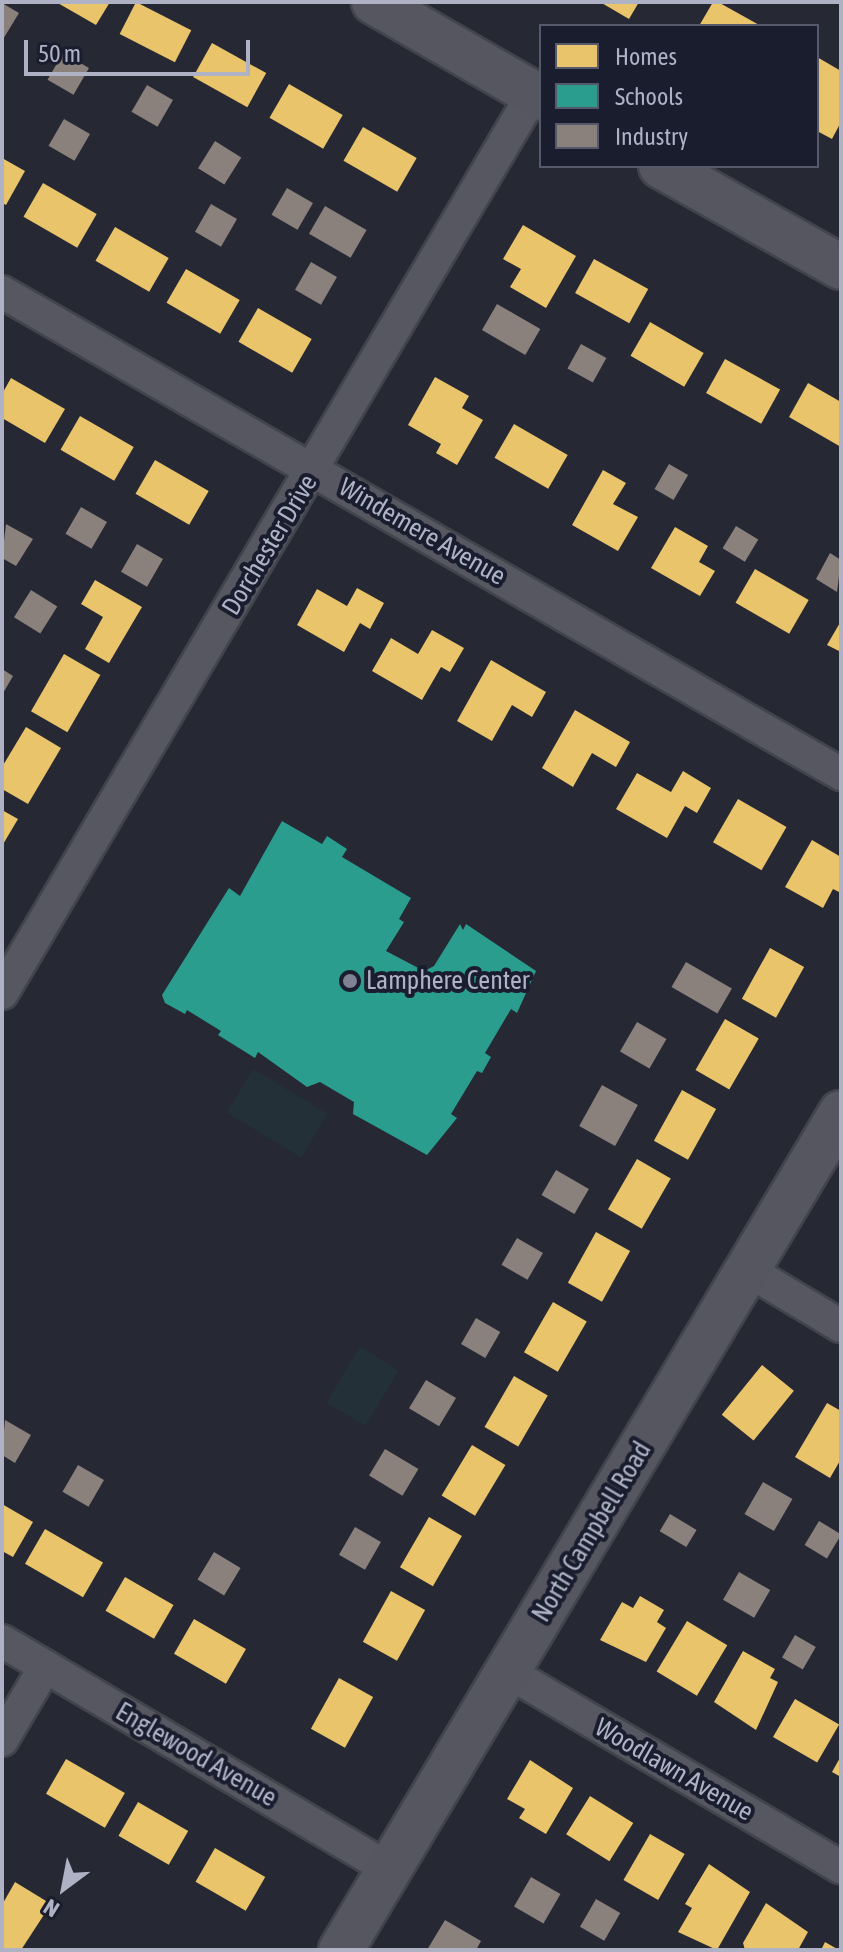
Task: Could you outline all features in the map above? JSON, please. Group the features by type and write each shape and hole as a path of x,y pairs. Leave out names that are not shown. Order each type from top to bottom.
{"street":[{"path":"374,2 537,96"},
{"name":"Dorchester Drive","path":"2,993 537,96"},
{"path":"665,168 841,267"},
{"name":"Windemere Avenue","path":"2,292 841,774"},
{"name":"North Campbell Road","path":"341,1950 841,1113"},
{"path":"749,1271 841,1326"},
{"name":"Englewood Avenue","path":"2,1641 389,1869"},
{"path":"2,1740 45,1667"},
{"name":"Woodlawn Avenue","path":"508,1672 841,1867"}],"shaded area":[{"path":"253,1069 328,1114 301,1158 227,1113"},
{"path":"360,1347 399,1370 365,1426 327,1403"}],"building: Homes":[{"path":"56,2 110,2 96,25"},
{"path":"136,2 191,30 175,62 120,34"},
{"path":"600,2 639,2 629,19"},
{"path":"713,2 718,2 757,24 700,24"},
{"path":"212,43 266,73 247,107 193,77"},
{"path":"819,58 841,71 841,122 832,139 819,132"},
{"path":"289,84 343,115 323,149 270,118"},
{"path":"363,127 417,158 397,192 344,161"},
{"path":"2,158 25,171 6,205 2,203"},
{"path":"43,183 97,214 77,248 24,217"},
{"path":"523,225 576,256 546,308 510,287 521,269 503,259"},
{"path":"115,227 169,258 149,292 96,261"},
{"path":"594,259 648,289 629,323 575,293"},
{"path":"186,269 240,300 220,334 166,303"},
{"path":"258,308 312,339 292,373 238,342"},
{"path":"650,322 704,353 684,387 630,356"},
{"path":"725,359 780,390 761,424 706,393"},
{"path":"435,377 469,396 462,408 483,420 457,465 436,453 441,444 408,425"},
{"path":"11,378 65,409 45,443 2,418 2,394"},
{"path":"808,383 841,402 841,447 789,417"},
{"path":"80,416 134,447 114,481 60,450"},
{"path":"514,424 568,455 548,489 494,458"},
{"path":"155,460 209,491 189,525 136,494"},
{"path":"603,470 626,483 613,504 638,517 618,551 572,525"},
{"path":"675,527 708,546 699,562 715,571 700,596 651,568"},
{"path":"755,569 809,600 789,634 736,603"},
{"path":"95,580 142,607 109,663 85,649 103,617 81,604"},
{"path":"357,588 384,603 370,629 360,623 344,652 297,625 317,589 347,606"},
{"path":"841,621 841,652 827,645"},
{"path":"432,630 464,648 450,672 441,667 422,700 372,671 391,638 418,654"},
{"path":"64,654 100,675 67,732 31,711"},
{"path":"491,660 546,692 532,717 512,705 492,741 457,721"},
{"path":"575,710 630,742 616,767 592,753 573,787 542,768"},
{"path":"26,727 61,748 28,804 2,789 2,767"},
{"path":"683,771 711,788 697,813 685,806 667,838 616,809 637,773 671,792"},
{"path":"738,799 786,827 761,870 713,842"},
{"path":"2,810 18,819 2,846"},
{"path":"812,840 841,857 841,893 833,889 823,908 785,887"},
{"path":"770,948 804,967 776,1018 742,999"},
{"path":"725,1019 759,1038 729,1090 696,1070"},
{"path":"682,1090 716,1109 688,1160 654,1141"},
{"path":"637,1159 671,1178 642,1229 608,1209"},
{"path":"596,1232 630,1251 602,1302 568,1283"},
{"path":"553,1302 587,1322 558,1372 524,1352"},
{"path":"762,1365 794,1391 754,1441 722,1415"},
{"path":"514,1376 548,1396 518,1447 484,1427"},
{"path":"827,1403 841,1411 841,1459 830,1478 795,1457"},
{"path":"472,1445 505,1465 475,1516 442,1496"},
{"path":"2,1504 33,1522 13,1557 2,1551"},
{"path":"429,1517 462,1536 433,1586 400,1567"},
{"path":"45,1529 103,1562 83,1597 25,1564"},
{"path":"125,1577 173,1605 154,1639 106,1611"},
{"path":"391,1591 425,1610 397,1661 363,1642"},
{"path":"640,1596 664,1610 657,1622 666,1628 646,1662 600,1640 622,1602 633,1608"},
{"path":"194,1619 246,1649 226,1684 174,1654"},
{"path":"687,1621 727,1645 697,1696 657,1672"},
{"path":"743,1651 775,1669 770,1678 778,1682 756,1730 714,1702"},
{"path":"339,1678 373,1697 345,1748 311,1729"},
{"path":"795,1699 839,1724 817,1763 773,1737"},
{"path":"841,1756 841,1777 832,1772"},
{"path":"66,1759 125,1793 105,1828 46,1794"},
{"path":"530,1760 573,1788 546,1834 519,1818 525,1809 507,1799"},
{"path":"590,1796 633,1823 609,1861 566,1834"},
{"path":"138,1802 188,1831 169,1865 118,1836"},
{"path":"650,1834 685,1854 658,1900 624,1880"},
{"path":"215,1848 265,1877 246,1911 196,1882"},
{"path":"709,1864 750,1892 717,1950 678,1932 692,1908 685,1904"},
{"path":"15,1882 51,1904 21,1950 3,1950 2,1905"},
{"path":"766,1903 808,1932 798,1950 745,1950 743,1943"},
{"path":"825,1942 839,1950 821,1950"}],"building: Schools":[{"name":"Lamphere Center","path":"282,821 322,844 327,836 347,849 342,857 411,898 399,919 404,922 386,951 424,971 434,966 460,924 463,930 466,924 536,971 517,1013 511,1009 485,1053 491,1057 482,1073 477,1071 451,1114 457,1118 427,1155 353,1114 354,1102 320,1082 307,1087 258,1052 255,1058 218,1035 221,1031 187,1010 185,1014 165,1003 162,995 229,888 240,896"}],"building: Industry":[{"path":"2,3 19,13 2,41"},
{"path":"63,53 89,68 73,95 48,80"},
{"path":"147,85 173,100 157,127 132,112"},
{"path":"64,119 90,134 74,161 49,146"},
{"path":"215,141 241,157 224,185 198,168"},
{"path":"287,188 313,203 297,230 272,215"},
{"path":"211,204 237,219 221,247 195,232"},
{"path":"325,206 367,230 351,258 309,234"},
{"path":"311,262 337,277 321,305 295,290"},
{"path":"497,304 540,329 525,355 482,330"},
{"path":"581,344 606,358 593,383 567,368"},
{"path":"669,464 688,475 674,500 654,489"},
{"path":"81,507 107,522 91,549 66,534"},
{"path":"6,524 33,539 16,566 2,558"},
{"path":"736,526 758,539 745,562 723,548"},
{"path":"137,544 163,559 147,587 121,572"},
{"path":"830,553 841,560 837,592 816,579"},
{"path":"31,590 57,606 40,634 14,617"},
{"path":"2,669 13,676 2,695"},
{"path":"686,962 732,988 717,1014 672,987"},
{"path":"637,1022 666,1039 649,1068 620,1051"},
{"path":"602,1085 638,1105 615,1146 579,1126"},
{"path":"556,1170 589,1189 574,1214 542,1195"},
{"path":"517,1238 543,1253 527,1280 502,1265"},
{"path":"476,1318 500,1332 485,1358 461,1344"},
{"path":"426,1380 456,1398 439,1426 409,1408"},
{"path":"5,1420 31,1435 15,1463 2,1455"},
{"path":"385,1449 418,1469 402,1496 369,1476"},
{"path":"78,1465 104,1480 88,1507 62,1492"},
{"path":"763,1482 792,1499 774,1531 744,1514"},
{"path":"670,1514 697,1530 686,1547 660,1531"},
{"path":"819,1521 841,1534 827,1558 805,1545"},
{"path":"355,1527 381,1542 365,1570 339,1555"},
{"path":"214,1552 241,1568 224,1595 198,1579"},
{"path":"739,1572 770,1590 754,1618 723,1600"},
{"path":"795,1635 816,1647 803,1670 782,1658"},
{"path":"531,1877 560,1894 543,1923 514,1906"},
{"path":"596,1899 620,1913 604,1941 580,1927"},
{"path":"445,1920 481,1941 476,1950 427,1950"}],"place":[{"name":"Lamphere Center","path":"350,981"}]}
